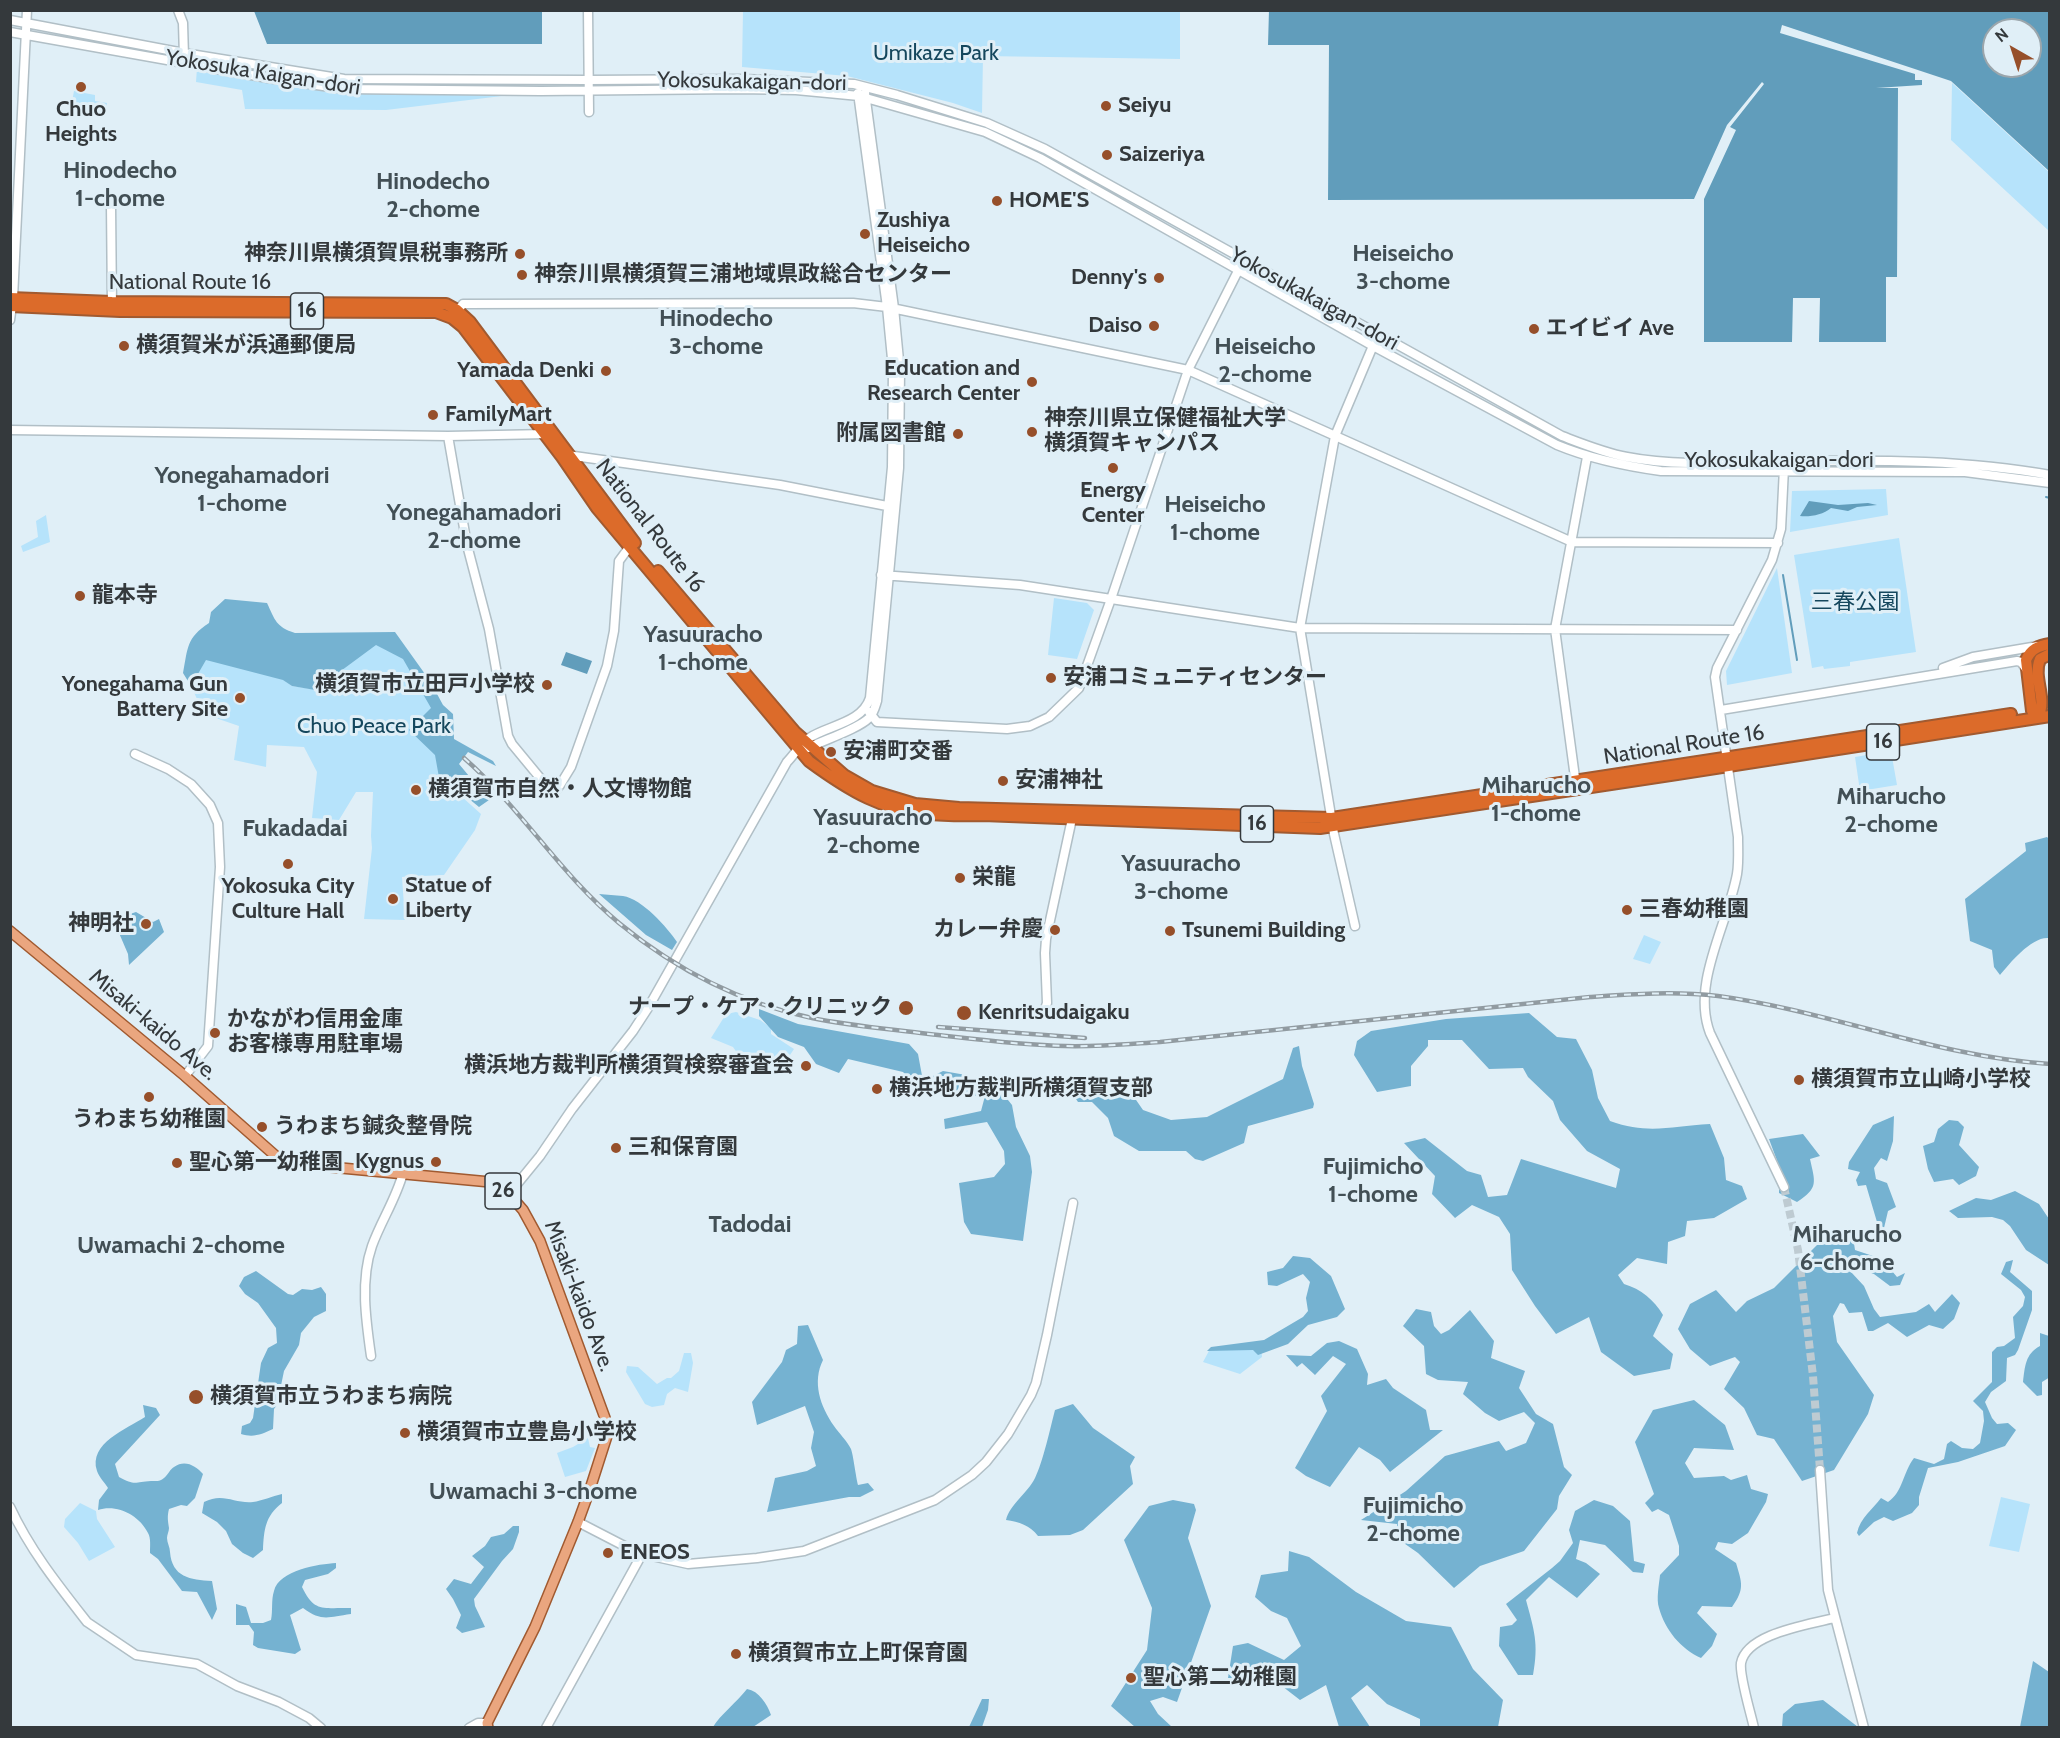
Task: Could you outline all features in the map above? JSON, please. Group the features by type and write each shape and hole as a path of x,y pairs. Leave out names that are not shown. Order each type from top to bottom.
{"highway":[{"name":"National Route 16","path":"12,302 112,307 446,304 476,330 565,456 631,544 804,746 844,775 872,791 915,804 1073,814 1332,822 2042,712"},
{"path":"2042,712 2026,669 2027,657 2044,645"},
{"path":"2042,712 2037,669 2040,659 2049,654"}],"main road":[{"name":"Misaki-kaido Ave.","path":"10,931 185,1076 278,1158 288,1163 490,1182 509,1194 523,1210 540,1241 605,1418 607,1436 578,1522 535,1627 487,1725"}],"street":[{"path":"10,320 27,10"},
{"path":"178,10 183,22 184,57"},
{"path":"588,10 589,112"},
{"name":"Yokosuka Kaigan-dori","path":"10,20 184,57 268,78 344,89 589,91"},
{"name":"Yokosuka Kaigan-dori","path":"10,32 344,79 588,80"},
{"name":"Yokosukakaigan-dori","path":"588,80 744,79 860,86 987,123 1045,150 1562,436 1592,448 1626,457 1658,461 1957,463 2006,467 2049,475"},
{"path":"860,86 891,308 893,369 894,427 891,507 868,706 870,716 877,722 1007,729 1030,726 1049,717 1078,688 1112,599 1188,369 1243,259"},
{"name":"Yokosukakaigan-dori","path":"589,91 796,90 862,97 985,132 1040,158 1373,346 1557,445 1587,457 1623,466 1661,471 1965,472 2049,483"},
{"path":"111,204 112,307"},
{"path":"455,314 463,304 854,303 891,308 1188,369 1572,542 1778,543"},
{"path":"1354,926 1332,822 1300,628 1335,436 1377,335"},
{"path":"10,430 448,436 549,433"},
{"path":"448,436 467,545 489,629 508,735 512,744 550,790 556,790 571,767 608,666 614,631 620,561 631,544"},
{"path":"565,456 780,484 891,507"},
{"path":"1576,785 1555,629 1587,457"},
{"path":"1784,461 1781,529 1778,543 1772,560 1717,668 1715,677 1738,837 1737,874 1706,985 1704,1014 1714,1041 1784,1187"},
{"path":"884,576 1020,585 1300,628 1737,630"},
{"path":"804,746 861,723 870,716 877,701 884,576"},
{"path":"1925,675 1973,657 2044,645"},
{"path":"1721,710 2017,661 2021,662 2026,669"},
{"path":"509,1194 540,1156 572,1109 638,1023 787,762 804,746 845,721 858,716 868,706"},
{"path":"845,721 870,716"},
{"path":"135,754 168,770 204,796 216,815 220,835 208,1046 185,1076"},
{"path":"1045,1009 1047,1003 1046,939 1073,814"},
{"path":"371,1356 366,1320 369,1257 403,1173"},
{"path":"578,1522 642,1554 688,1564 804,1551 935,1500 972,1475 986,1462 1008,1434 1036,1383 1073,1203"},
{"path":"1820,1470 1828,1590 1864,1728"},
{"path":"10,1507 21,1531 42,1563 87,1622 96,1630 136,1655 197,1664 237,1686 279,1702 309,1718 321,1728"},
{"path":"546,1728 642,1554"},
{"path":"1755,1728 1741,1674 1741,1663 1747,1652 1768,1636 1834,1618"},
{"path":"469,1728 478,1723 487,1725"}],"green space":[{"name":"Umikaze Park","path":"743,11 1180,11 1180,59 983,56 982,113 953,103 847,76 742,67"},
{"path":"197,68 315,82 505,83 502,96 386,110 245,109 242,90 196,82"},
{"path":"1952,83 2049,172 2049,231 1951,140"},
{"path":"74,91 95,95 95,101 107,103 106,109 71,107"},
{"path":"1886,489 1888,515 1790,532 1792,491"},
{"path":"46,515 50,542 23,552 21,546 38,537 36,521"},
{"name":"三春公園","path":"1899,538 1916,652 1850,662 1850,666 1812,668 1794,555"},
{"name":"三春公園","path":"1777,568 1792,673 1727,685 1726,671"},
{"path":"1054,598 1087,603 1094,610 1077,659 1048,655"},
{"name":"Chuo Peace Park","path":"392,642 439,706 442,779 481,814 475,830 444,875 402,877 405,920 364,919 372,848 373,792 356,792 339,820 312,818 317,772 304,747 267,745 266,767 234,760 239,726 204,714 191,686 202,652 274,672 292,686 319,690 367,646"},
{"path":"1891,751 1897,785 1860,791 1855,757"},
{"path":"1644,935 1661,942 1650,964 1633,959"},
{"path":"736,1012 760,1020 771,1028 771,1034 794,1049 784,1064 768,1059 763,1069 740,1057 733,1047 711,1038 726,1014"},
{"path":"1261,1344 1262,1357 1240,1374 1203,1362 1210,1349"},
{"path":"684,1353 691,1353 693,1363 688,1392 675,1388 667,1394 664,1405 652,1407 645,1404 626,1372 627,1366 638,1367 657,1384 671,1378 679,1371"},
{"path":"588,1438 590,1447 595,1448 586,1471 565,1477 557,1453"},
{"path":"2001,1497 2030,1504 2019,1552 1989,1546"},
{"path":"80,1503 96,1511 97,1519 115,1547 89,1561 78,1543 64,1527 65,1519"}],"shaded area":[{"path":"1269,10 2049,11 2049,171 1951,81 1782,25 1780,33 1915,74 1915,80 1922,80 1922,85 1876,88 1898,88 1897,277 1886,277 1886,342 1819,342 1820,298 1793,298 1792,342 1704,342 1704,199 1736,130 1730,127 1764,84 1762,82 1727,125 1694,199 1328,200 1329,45 1268,45"},
{"path":"254,11 542,11 542,44 267,44"},
{"path":"1809,501 1838,505 1868,503 1877,505 1857,507 1848,511 1831,508 1816,515 1800,516"},
{"path":"225,599 267,603 277,622 295,633 395,632 430,681 443,705 453,714 454,739 493,761 496,766 468,752 459,764 489,800 479,807 463,794 440,783 435,755 409,730 431,708 403,659 376,645 315,690 292,686 283,680 206,660 191,686 183,673 189,644 201,628 209,623 211,612"},
{"path":"566,652 592,661 587,674 561,665"},
{"path":"2047,837 2050,840 2049,938 2036,941 2029,946 2015,957 2000,975 1994,967 1992,950 1970,941 1965,899 2026,851 2025,843"},
{"path":"599,894 630,898 646,908 677,942 672,950 646,935"},
{"name":"神明社","path":"136,912 153,922 159,919 164,932 129,965 128,954 116,926 130,914"},
{"path":"759,1009 798,1024 909,1044 918,1054 923,1081 943,1071 966,1075 1004,1095 1012,1105 1016,1127 1030,1156 1032,1172 1023,1241 971,1234 964,1222 959,1183 994,1177 1005,1164 1004,1151 987,1122 945,1129 944,1119 981,1111 985,1096 943,1095 922,1091 903,1072 848,1059 839,1073 816,1064 804,1047 778,1037 759,1016"},
{"path":"1529,1013 1557,1037 1576,1039 1592,1070 1598,1098 1610,1121 1648,1129 1710,1124 1724,1158 1726,1180 1742,1186 1747,1199 1714,1218 1687,1221 1685,1236 1668,1242 1667,1264 1637,1258 1618,1275 1624,1284 1646,1296 1663,1315 1653,1336 1673,1354 1670,1369 1634,1376 1601,1352 1589,1317 1556,1334 1512,1270 1510,1234 1499,1217 1472,1205 1455,1218 1432,1194 1435,1176 1404,1143 1425,1138 1467,1171 1481,1175 1488,1197 1507,1195 1521,1159 1616,1188 1620,1169 1587,1151 1560,1120 1553,1101 1528,1077 1523,1068 1489,1069 1462,1040 1428,1040 1428,1046 1411,1066 1411,1086 1377,1092 1354,1055 1357,1041 1371,1031 1446,1019"},
{"path":"1299,1046 1302,1066 1314,1104 1313,1108 1248,1126 1244,1143 1203,1161 1195,1159 1186,1151 1139,1151 1114,1136 1108,1118 1092,1102 1078,1102 1070,1090 1116,1092 1134,1097 1143,1110 1171,1120 1207,1117 1283,1079 1293,1048"},
{"path":"1894,1116 1893,1141 1887,1161 1881,1158 1874,1168 1876,1179 1887,1183 1896,1207 1888,1211 1884,1228 1877,1222 1866,1185 1858,1186 1856,1180 1860,1172 1848,1169 1849,1162 1873,1125"},
{"path":"1949,1120 1958,1121 1964,1127 1959,1145 1979,1167 1976,1176 1959,1185 1953,1179 1934,1182 1928,1169 1923,1146 1934,1142 1938,1129"},
{"path":"1803,1134 1820,1156 1810,1159 1814,1184 1809,1193 1797,1202 1779,1193 1779,1166 1769,1139"},
{"path":"2015,1191 2039,1204 2049,1219 2049,1265 2026,1250 2010,1226 2003,1220 1992,1217 1958,1218 1949,1211 1976,1198 1991,1200"},
{"path":"1842,1232 1853,1237 1855,1250 1882,1259 1897,1277 1905,1273 1900,1285 1890,1286 1874,1274 1852,1266 1851,1272 1864,1286 1880,1317 1916,1312 1929,1304 1935,1312 1952,1294 1960,1303 1954,1319 1943,1329 1929,1325 1907,1337 1888,1323 1873,1331 1868,1331 1862,1312 1849,1313 1844,1304 1840,1303 1833,1316 1837,1342 1874,1395 1868,1414 1834,1470 1802,1481 1774,1439 1757,1435 1744,1408 1724,1389 1740,1362 1735,1357 1710,1366 1690,1349 1678,1329 1690,1304 1716,1290 1736,1312 1747,1301 1774,1288 1817,1245"},
{"path":"1293,1256 1310,1258 1331,1276 1345,1309 1337,1317 1308,1325 1288,1344 1258,1355 1253,1350 1207,1351 1211,1347 1264,1340 1303,1317 1308,1311 1306,1298 1310,1282 1303,1274 1277,1286 1268,1285 1267,1272 1283,1268"},
{"path":"2013,1260 2010,1272 2032,1291 2032,1310 2018,1350 2015,1355 2007,1358 2006,1381 1991,1392 1985,1402 1997,1424 2008,1423 2016,1430 2005,1446 1958,1462 1928,1468 1919,1497 1919,1505 1912,1513 1893,1521 1884,1517 1874,1522 1859,1536 1857,1533 1864,1518 1881,1498 1888,1502 1893,1498 1914,1458 1934,1464 1944,1459 1947,1444 1951,1441 1962,1448 1973,1449 1980,1443 1984,1421 1983,1411 1973,1401 1992,1382 1992,1352 2015,1338 2013,1317 2023,1306 2025,1297 2021,1290 2001,1274 2006,1262"},
{"path":"256,1271 288,1294 293,1295 302,1289 312,1290 321,1287 326,1294 326,1311 314,1317 301,1333 299,1345 284,1371 277,1405 274,1409 273,1429 250,1436 241,1434 242,1426 250,1423 253,1418 261,1363 268,1348 277,1343 276,1328 258,1303 245,1294 239,1286 244,1277"},
{"path":"1416,1309 1431,1312 1434,1326 1441,1334 1449,1330 1470,1310 1494,1341 1491,1358 1525,1371 1519,1388 1536,1414 1553,1424 1564,1467 1572,1475 1559,1496 1557,1509 1524,1551 1480,1566 1454,1588 1418,1553 1398,1539 1397,1524 1361,1520 1406,1491 1445,1456 1499,1441 1506,1451 1526,1443 1535,1423 1524,1412 1499,1421 1485,1413 1463,1394 1468,1382 1438,1380 1426,1374 1424,1346 1403,1326"},
{"path":"808,1325 823,1360 818,1377 821,1402 834,1426 851,1449 858,1485 868,1483 874,1490 860,1497 767,1512 775,1478 807,1471 816,1466 811,1448 814,1432 805,1406 757,1425 752,1402 782,1362 786,1350 797,1344 798,1326"},
{"path":"2040,1333 2049,1336 2050,1377 2042,1382 2042,1395 2037,1396 2023,1382 2029,1357 2040,1346"},
{"path":"1339,1341 1357,1349 1368,1374 1367,1385 1386,1379 1393,1388 1426,1410 1430,1430 1443,1430 1390,1472 1380,1460 1359,1447 1330,1487 1295,1468 1327,1411 1321,1396 1346,1364 1333,1356 1315,1375 1302,1363 1297,1367 1286,1355 1311,1356 1327,1343"},
{"path":"1694,1400 1725,1425 1734,1450 1694,1448 1685,1463 1694,1478 1724,1476 1731,1480 1747,1475 1751,1489 1768,1494 1766,1502 1748,1533 1732,1544 1718,1542 1715,1549 1736,1563 1741,1590 1732,1607 1702,1606 1697,1613 1717,1634 1712,1646 1701,1658 1675,1638 1665,1624 1659,1608 1660,1575 1679,1555 1679,1546 1669,1515 1658,1509 1652,1512 1645,1503 1654,1494 1635,1442 1653,1410"},
{"path":"1073,1404 1093,1428 1135,1457 1130,1466 1133,1484 1083,1530 1070,1535 1038,1536 1024,1525 1006,1520 1011,1509 1035,1478 1044,1454 1055,1410"},
{"path":"143,1405 156,1408 160,1415 115,1464 119,1477 135,1483 159,1481 173,1468 182,1464 194,1466 203,1474 195,1498 187,1506 181,1505 169,1509 167,1538 171,1560 178,1572 196,1580 212,1581 217,1609 212,1620 197,1592 182,1591 158,1559 150,1553 149,1535 139,1521 120,1510 98,1510 99,1500 108,1488 97,1471 98,1452 111,1438 145,1417"},
{"path":"282,1494 282,1503 272,1513 266,1524 263,1550 253,1558 232,1544 226,1531 202,1513 204,1502 211,1499 223,1498 253,1502"},
{"path":"1173,1500 1194,1504 1196,1510 1188,1538 1211,1606 1177,1702 1163,1697 1150,1701 1158,1714 1172,1727 1135,1727 1111,1706 1147,1650 1152,1608 1124,1540 1149,1506"},
{"path":"1594,1500 1613,1506 1630,1521 1634,1561 1645,1564 1643,1573 1633,1572 1605,1545 1580,1540 1576,1559 1586,1563 1600,1574 1577,1598 1549,1577 1526,1600 1535,1637 1535,1664 1533,1675 1518,1675 1499,1646 1500,1627 1512,1625 1517,1620 1506,1604 1560,1561 1573,1543 1569,1530 1575,1511"},
{"path":"513,1526 519,1526 519,1532 513,1549 474,1599 485,1627 462,1633 456,1628 461,1615 446,1589 454,1579 471,1584 484,1567 472,1556 485,1546 491,1537 504,1534"},
{"path":"1289,1551 1309,1557 1356,1592 1406,1621 1451,1627 1473,1669 1503,1700 1498,1727 1420,1727 1420,1719 1387,1704 1367,1685 1351,1698 1370,1727 1339,1727 1326,1685 1300,1700 1278,1683 1228,1678 1233,1646 1248,1643 1284,1660 1301,1646 1287,1618 1271,1611 1255,1597 1261,1575 1288,1571"},
{"path":"336,1563 336,1568 328,1574 305,1580 302,1587 311,1602 316,1605 327,1608 351,1608 351,1614 320,1617 303,1608 290,1615 301,1650 295,1654 258,1648 253,1645 254,1632 249,1625 236,1625 236,1604 246,1607 251,1623 271,1620 274,1591 283,1578 300,1570"},
{"path":"2033,1661 2049,1672 2049,1727 2020,1727"},
{"path":"747,1689 755,1692 762,1699 771,1715 753,1727 713,1727 720,1718"},
{"path":"982,1699 989,1699 982,1727 969,1727"},
{"path":"1823,1700 1858,1727 1782,1727 1783,1714 1795,1704"}],"waterway":[{"path":"2046,497 2050,498"},
{"path":"1783,575 1797,660"}],"tunnel":[{"path":"1784,1187 1798,1250 1813,1376 1820,1470"}],"railway":[{"path":"464,758 485,777 578,884 640,940 686,969 734,993 812,1018 997,1042 1088,1046 1160,1042 1590,997 1686,994 1718,996 1760,1003 1966,1053 2050,1064"},
{"path":"938,1027 1085,1038"}],"place":[{"name":"Chuo Heights","path":"81,87"},
{"name":"Seiyu","path":"1106,106"},
{"name":"Saizeriya","path":"1107,155"},
{"name":"HOME'S","path":"997,201"},
{"name":"Zushiya Heiseicho","path":"865,234"},
{"name":"神奈川県横須賀県税事務所","path":"520,254"},
{"name":"神奈川県横須賀三浦地域県政総合センター","path":"522,275"},
{"name":"Denny's","path":"1159,278"},
{"name":"Daiso","path":"1154,326"},
{"name":"エイビイ Ave","path":"1534,329"},
{"name":"横須賀米が浜通郵便局","path":"124,346"},
{"name":"Yamada Denki","path":"606,371"},
{"name":"Education and Research Center","path":"1032,382"},
{"name":"FamilyMart","path":"433,415"},
{"name":"神奈川県立保健福祉大学 横須賀キャンパス","path":"1032,432"},
{"name":"附属図書館","path":"958,434"},
{"name":"Energy Center","path":"1113,468"},
{"name":"龍本寺","path":"80,596"},
{"name":"安浦コミュニティセンター","path":"1051,678"},
{"name":"横須賀市立田戸小学校","path":"547,685"},
{"name":"Yonegahama Gun Battery Site","path":"240,698"},
{"name":"安浦町交番","path":"831,752"},
{"name":"安浦神社","path":"1003,781"},
{"name":"横須賀市自然・人文博物館","path":"416,790"},
{"name":"Yokosuka City Culture Hall","path":"288,864"},
{"name":"栄龍","path":"960,878"},
{"name":"Statue of Liberty","path":"393,899"},
{"name":"三春幼稚園","path":"1627,910"},
{"name":"神明社","path":"146,924"},
{"name":"カレー弁慶","path":"1055,930"},
{"name":"Tsunemi Building","path":"1170,931"},
{"name":"ナープ・ケア・クリニック","path":"906,1008"},
{"name":"Kenritsudaigaku","path":"964,1013"},
{"name":"かながわ信用金庫 お客様専用駐車場","path":"215,1033"},
{"name":"横浜地方裁判所横須賀検察審査会","path":"806,1066"},
{"name":"横須賀市立山崎小学校","path":"1799,1080"},
{"name":"横浜地方裁判所横須賀支部","path":"877,1089"},
{"name":"うわまち幼稚園","path":"149,1097"},
{"name":"うわまち鍼灸整骨院","path":"262,1127"},
{"name":"三和保育園","path":"616,1148"},
{"name":"Kygnus","path":"436,1162"},
{"name":"聖心第一幼稚園","path":"177,1163"},
{"name":"横須賀市立うわまち病院","path":"196,1397"},
{"name":"横須賀市立豊島小学校","path":"405,1433"},
{"name":"ENEOS","path":"608,1553"},
{"name":"横須賀市立上町保育園","path":"736,1654"},
{"name":"聖心第二幼稚園","path":"1131,1678"}],"district":[{"name":"Hinodecho 1-chome","path":"120,185"},
{"name":"Hinodecho 2-chome","path":"433,196"},
{"name":"Heiseicho 3-chome","path":"1403,268"},
{"name":"Hinodecho 3-chome","path":"716,333"},
{"name":"Heiseicho 2-chome","path":"1265,361"},
{"name":"Yonegahamadori 1-chome","path":"242,490"},
{"name":"Heiseicho 1-chome","path":"1215,519"},
{"name":"Yonegahamadori 2-chome","path":"474,527"},
{"name":"Yasuuracho 1-chome","path":"703,649"},
{"name":"Miharucho 1-chome","path":"1536,800"},
{"name":"Miharucho 2-chome","path":"1891,811"},
{"name":"Fukadadai","path":"295,829"},
{"name":"Yasuuracho 2-chome","path":"873,832"},
{"name":"Yasuuracho 3-chome","path":"1181,878"},
{"name":"Fujimicho 1-chome","path":"1373,1181"},
{"name":"Tadodai","path":"750,1225"},
{"name":"Uwamachi 2-chome","path":"181,1246"},
{"name":"Miharucho 6-chome","path":"1847,1249"},
{"name":"Uwamachi 3-chome","path":"533,1492"},
{"name":"Fujimicho 2-chome","path":"1413,1520"}]}
